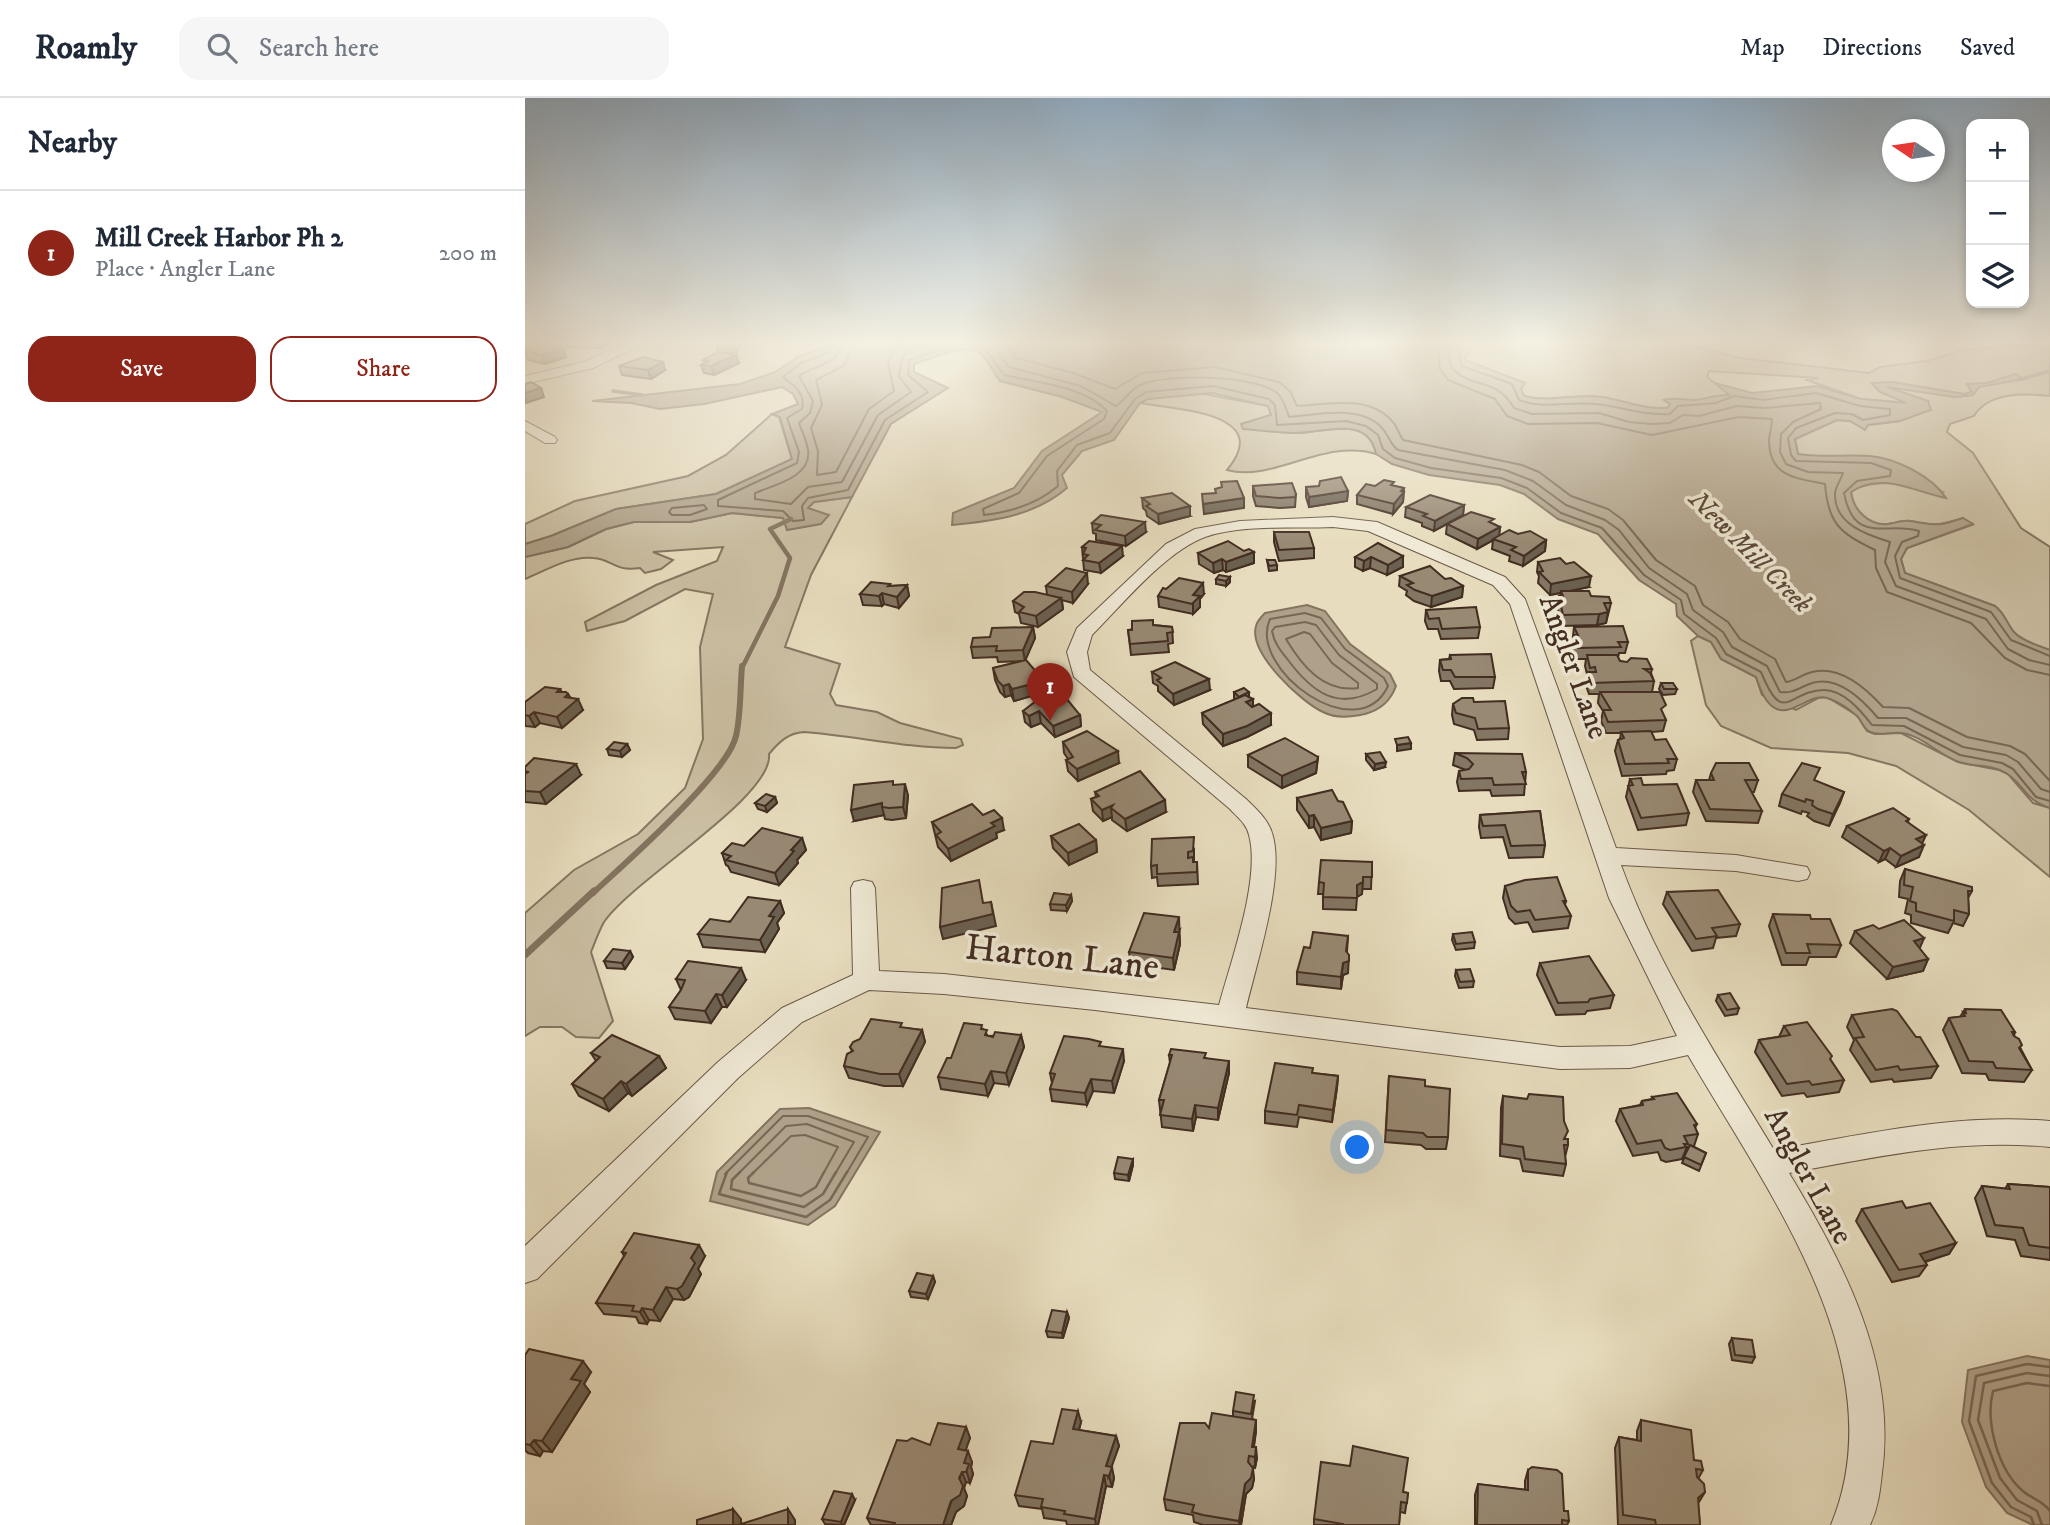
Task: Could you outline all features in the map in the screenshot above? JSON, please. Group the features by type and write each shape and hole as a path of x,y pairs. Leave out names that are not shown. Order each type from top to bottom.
{"street":[{"path":"525,425 550,440"},
{"name":"Angler Lane","path":"1230,1017 1264,864 1262,837 1254,820 1238,804 1081,673 1075,660 1077,645 1084,632 1172,548 1185,539 1201,533 1240,526 1352,523 1388,532 1499,581 1519,603 1621,898 1695,1043 1811,1238 1828,1276 1862,1371 1868,1438 1859,1507 1850,1525"},
{"path":"1608,856 1736,863 1798,873"},
{"path":"863,888 866,980"},
{"name":"Harton Lane","path":"525,1268 719,1080 792,1015 866,980 944,984 1560,1058 1630,1056 1695,1043"},
{"path":"1767,1164 1958,1132 2023,1130 2050,1134"}],"shaded area":[{"path":"1181,410 1269,410 1271,415 1241,424 1289,433 1344,428 1355,430 1364,434 1371,442 1376,454 1337,452 1262,471 1227,470 1239,451 1239,436 1230,425 1215,417"},
{"path":"1916,410 1979,410 1974,416 1950,424 1947,432 1973,453 2021,528 2050,547 2050,650 2018,636 1995,606 1905,573 1901,559 1907,548 1972,525 1963,518 1936,524 1907,521 1881,524 1863,515 1852,498 1851,491 1863,486 1885,483 1905,485 1927,493 1942,492 1798,454 1795,439 1837,420 1850,421 1865,429 1868,425 1900,421"},
{"path":"772,414 779,417 792,459 716,494 616,509 525,544 525,524 575,501 688,476 726,455"},
{"path":"852,497 811,575 785,647 840,664 830,694 836,705 877,712 900,723 961,739 963,745 956,748 918,746 804,732 784,739 769,754 764,772 749,792 726,815 619,904 604,922 591,952 613,1021 599,1038 576,1037 562,1027 540,1027 525,1036 525,913 574,870 638,834 685,788 703,739 700,647 713,594 685,589 625,621 587,631 585,622 656,585 717,561 723,547 653,552 673,560 661,569 645,573 640,568 624,568 600,559 585,558 558,564 525,579 525,557 568,547 606,529 634,522 690,522 732,513 783,518 807,509 814,502"},
{"path":"1698,636 1711,642 1721,659 1756,677 1762,695 1796,710 1818,698 1827,697 1858,716 1867,731 1875,734 1901,733 1958,762 2008,774 2033,803 2050,808 2050,877 1969,810 1896,766 1848,753 1771,748 1721,726 1706,705 1691,641"}],"water":[{"path":"783,410 914,410 891,424 852,497 814,502 808,508 829,515 821,524 787,530 783,518 732,513 690,522 634,522 606,529 568,547 525,557 525,544 616,509 716,494 792,459 780,417 772,414"},
{"path":"1096,410 1135,410 1114,440 1082,451 1062,475 1067,488 1041,505 1013,516 952,525 953,513 1014,488 1042,451 1102,412"},
{"name":"New Mill Creek","path":"1269,410 1931,410 1900,421 1868,425 1865,430 1850,421 1837,420 1795,439 1798,454 1880,457 1901,464 1932,482 1946,498 1886,483 1862,486 1851,492 1852,499 1863,516 1874,522 1936,524 1963,518 1973,524 1907,548 1901,559 1905,573 1995,606 2018,636 2050,650 2050,808 2035,801 2001,770 1959,762 1909,735 1870,732 1857,716 1830,699 1821,697 1791,709 1773,707 1764,697 1756,677 1721,659 1711,642 1698,636 1677,616 1676,604 1639,580 1598,534 1558,519 1524,494 1500,485 1429,475 1392,464 1376,454 1371,441 1364,434 1354,430 1342,428 1292,433 1243,429 1241,424 1271,415"},
{"path":"1307,605 1325,611 1350,644 1390,674 1396,686 1388,700 1380,707 1355,716 1328,714 1313,707 1290,688 1268,662 1256,637 1258,621 1265,613"},
{"path":"809,1108 880,1132 835,1206 808,1225 710,1201 717,1172 780,1109"},
{"path":"2027,1356 2050,1360 2050,1525 2033,1525 2007,1513 1986,1487 1962,1422 1968,1370"}],"building":[{"path":"1341,477 1348,491 1309,497 1306,487 1319,486 1320,481"},
{"path":"1384,480 1404,488 1401,491 1404,492 1394,504 1357,495 1366,484 1375,486"},
{"path":"1237,481 1244,498 1203,504 1202,494 1216,493 1215,489 1222,487 1221,482"},
{"path":"1292,483 1295,497 1256,496 1253,486"},
{"path":"1172,493 1190,506 1158,514 1146,506 1150,504 1142,498"},
{"path":"1430,495 1464,505 1435,521 1423,516 1427,514 1406,507"},
{"path":"1471,512 1494,519 1489,522 1500,527 1478,539 1447,524"},
{"path":"1101,515 1145,522 1125,536 1095,530 1101,525 1092,523"},
{"path":"1509,530 1518,534 1530,531 1546,540 1524,556 1511,550 1516,547 1493,539"},
{"path":"1274,532 1309,532 1314,548 1279,550"},
{"path":"1089,541 1122,546 1099,563 1083,560 1088,555 1083,554 1086,548 1082,547"},
{"path":"1228,541 1244,551 1249,549 1254,552 1226,562 1222,559 1213,563 1198,553"},
{"path":"1378,543 1403,556 1388,565 1371,557 1364,561 1355,557"},
{"path":"1560,558 1566,564 1574,562 1591,576 1551,584 1539,572 1543,571 1538,562"},
{"path":"1267,560 1275,560 1277,565 1269,566"},
{"path":"1430,566 1445,579 1451,578 1463,586 1432,596 1407,585 1413,583 1400,576"},
{"path":"1066,568 1087,573 1072,592 1046,586"},
{"path":"1219,575 1230,577 1226,581 1216,579"},
{"path":"1179,578 1203,583 1193,595 1200,596 1192,604 1158,596 1163,588 1166,589"},
{"path":"871,582 890,584 888,586 907,585 897,597 882,593 879,596 860,594"},
{"path":"1561,591 1589,591 1591,596 1609,597 1611,603 1604,603 1608,612 1563,615 1559,596 1563,596"},
{"path":"1024,592 1061,598 1036,616 1019,612 1024,607 1013,601"},
{"path":"1476,607 1480,627 1442,629 1439,618 1429,619 1426,610"},
{"path":"1153,620 1153,625 1172,627 1173,632 1167,633 1168,641 1130,644 1128,630 1132,630 1132,621"},
{"path":"1623,626 1628,642 1618,642 1621,647 1578,648 1574,635 1578,635 1574,627"},
{"path":"1033,627 1023,650 996,651 997,646 971,647 973,638 990,637 992,628"},
{"path":"1491,654 1495,677 1455,677 1451,670 1443,670 1440,660 1451,659 1450,655"},
{"path":"1587,655 1617,655 1620,661 1627,662 1631,658 1647,659 1652,669 1644,669 1654,681 1591,683 1587,672 1596,672 1595,667 1590,668"},
{"path":"1026,660 1044,681 1012,689 1009,684 1003,686 998,681 993,668"},
{"path":"1175,662 1209,679 1173,694 1157,680 1161,678 1152,672"},
{"path":"1661,683 1673,683 1677,689 1664,689"},
{"path":"545,687 560,689 557,692 568,694 565,697 578,699 557,717 534,712 529,716 525,715 525,702"},
{"path":"1244,688 1249,692 1239,697 1234,692"},
{"path":"1061,692 1080,715 1053,726 1039,711 1029,716 1023,711 1036,701"},
{"path":"1600,692 1660,692 1666,705 1661,709 1666,720 1608,722 1603,710 1611,710"},
{"path":"1245,695 1253,699 1246,702 1252,707 1259,704 1271,713 1247,726 1223,734 1202,713"},
{"path":"1462,698 1473,698 1474,702 1505,701 1509,728 1478,729 1475,718 1456,713 1453,704"},
{"path":"1087,731 1118,751 1077,769 1066,760 1073,757 1063,742"},
{"path":"1651,731 1655,740 1666,739 1677,759 1667,759 1669,763 1625,764 1618,740 1624,738 1621,732"},
{"path":"1408,737 1411,743 1397,745 1395,739"},
{"path":"1285,738 1318,757 1317,761 1282,776 1248,755"},
{"path":"614,742 627,744 620,751 607,749"},
{"path":"1380,752 1386,762 1375,764 1366,754"},
{"path":"1455,753 1522,754 1526,772 1522,772 1526,784 1494,785 1492,778 1461,779 1459,771 1469,769 1473,764"},
{"path":"534,758 576,764 540,792 525,791 525,774 528,772 525,767"},
{"path":"1716,763 1749,763 1758,780 1745,780 1762,811 1710,809 1696,780 1714,780 1711,773"},
{"path":"1802,763 1820,768 1814,780 1844,792 1833,814 1818,809 1812,805 1813,801 1806,799 1805,802 1782,794"},
{"path":"1140,771 1165,800 1125,819 1111,808 1113,805 1102,810 1091,799 1099,796 1095,792"},
{"path":"1641,778 1643,785 1677,784 1689,813 1641,818 1628,786 1633,785 1630,779"},
{"path":"893,781 893,785 905,784 903,807 882,807 882,803 851,810 854,785"},
{"path":"1332,790 1338,801 1343,802 1352,821 1321,828 1314,815 1309,816 1297,798"},
{"path":"766,794 775,797 765,806 755,803"},
{"path":"972,804 983,815 994,810 1002,818 991,823 995,826 948,849 936,835 941,832 932,822"},
{"path":"1893,808 1926,835 1916,839 1924,845 1901,856 1890,848 1884,851 1847,826"},
{"path":"1540,811 1545,845 1511,846 1505,825 1483,826 1480,815"},
{"path":"1079,824 1096,840 1068,853 1051,836"},
{"path":"762,828 802,838 775,873 726,860 731,856 722,853 732,843 744,846"},
{"path":"1194,837 1193,851 1188,852 1188,858 1193,857 1193,862 1197,862 1197,872 1157,874 1157,865 1151,866 1152,839"},
{"path":"1321,860 1372,862 1372,877 1363,877 1363,882 1357,885 1357,898 1323,897 1324,883 1319,882"},
{"path":"1905,869 1972,887 1972,891 1968,891 1969,914 1954,910 1954,921 1916,911 1916,903 1910,901 1913,887 1904,885"},
{"path":"1557,877 1566,901 1563,901 1571,916 1535,920 1530,910 1517,912 1511,906 1505,886 1525,880"},
{"path":"979,880 983,903 991,902 993,914 940,927 942,888"},
{"path":"1718,890 1740,924 1712,928 1717,936 1696,939 1667,892"},
{"path":"1054,893 1071,895 1066,905 1050,904"},
{"path":"748,897 780,901 769,916 774,917 760,940 698,934 710,919 730,922"},
{"path":"1144,913 1179,917 1174,932 1179,932 1173,958 1129,952"},
{"path":"1773,914 1810,915 1811,919 1830,919 1841,945 1807,944 1810,953 1786,953"},
{"path":"1904,920 1924,938 1914,941 1928,959 1893,967 1855,931 1873,925 1879,929"},
{"path":"1313,932 1348,936 1346,951 1349,961 1343,963 1341,977 1297,972 1304,947 1310,948"},
{"path":"1472,932 1475,942 1456,944 1453,934"},
{"path":"613,949 630,951 622,963 604,961"},
{"path":"1589,956 1614,995 1590,999 1588,1002 1558,1003 1540,963"},
{"path":"688,961 741,968 722,995 716,994 705,1011 669,1007 681,990 685,980 676,979"},
{"path":"1470,969 1474,981 1460,982 1456,970"},
{"path":"1730,993 1739,1008 1727,1010 1718,995"},
{"path":"1892,1009 1897,1011 1916,1037 1920,1037 1938,1066 1900,1070 1898,1066 1876,1070 1855,1038 1864,1037 1852,1015"},
{"path":"1965,1009 2001,1010 2015,1032 2012,1032 2014,1036 2019,1039 2022,1045 2019,1048 2032,1070 1996,1068 1993,1062 1969,1061 1949,1018 1965,1016"},
{"path":"871,1019 902,1023 900,1027 922,1030 899,1074 880,1074 844,1066 847,1054 853,1051 850,1047 860,1039"},
{"path":"1807,1022 1832,1056 1830,1059 1844,1080 1812,1085 1809,1081 1787,1084 1759,1040 1790,1035 1784,1026"},
{"path":"964,1023 982,1025 981,1029 987,1030 985,1035 993,1037 995,1032 1021,1035 1006,1073 991,1071 985,1084 938,1077 947,1058 951,1058"},
{"path":"612,1035 659,1056 626,1084 621,1081 603,1099 572,1084 600,1057 591,1053"},
{"path":"1064,1036 1089,1039 1101,1042 1099,1046 1123,1049 1112,1081 1091,1079 1085,1093 1050,1089 1055,1074 1050,1073"},
{"path":"1171,1049 1206,1053 1204,1058 1229,1061 1218,1108 1195,1105 1192,1119 1160,1115 1164,1100 1159,1100 1172,1055 1169,1055"},
{"path":"1275,1063 1313,1068 1312,1073 1338,1076 1333,1110 1299,1105 1297,1115 1265,1111"},
{"path":"1389,1076 1425,1080 1425,1086 1450,1089 1448,1137 1427,1137 1423,1133 1386,1130"},
{"path":"1677,1093 1697,1124 1694,1125 1698,1134 1684,1136 1688,1144 1684,1144 1686,1147 1670,1150 1665,1148 1661,1140 1637,1144 1620,1109 1643,1105 1642,1101 1654,1099 1652,1097"},
{"path":"1529,1094 1563,1097 1564,1121 1568,1131 1564,1139 1568,1139 1568,1145 1564,1145 1566,1164 1525,1159 1523,1147 1502,1144 1503,1096 1527,1099"},
{"path":"1690,1145 1706,1153 1701,1165 1684,1157"},
{"path":"1118,1157 1133,1159 1128,1175 1114,1173"},
{"path":"2008,1184 2050,1187 2050,1248 2029,1245 2023,1228 1995,1225 1982,1186 2010,1189"},
{"path":"1902,1201 1906,1208 1930,1203 1956,1243 1920,1254 1927,1265 1899,1270 1862,1209"},
{"path":"634,1233 699,1245 691,1258 695,1263 682,1286 677,1289 666,1287 653,1310 642,1308 640,1312 632,1311 634,1306 596,1303 626,1253 622,1252"},
{"path":"917,1273 933,1276 926,1294 909,1291"},
{"path":"1052,1310 1067,1312 1062,1333 1046,1331"},
{"path":"1732,1338 1752,1340 1755,1357 1735,1355"},
{"path":"529,1349 583,1361 571,1379 581,1381 542,1441 534,1440 530,1445 525,1444 525,1355"},
{"path":"1236,1392 1254,1395 1251,1414 1233,1411"},
{"path":"1062,1409 1078,1411 1073,1429 1116,1436 1106,1466 1112,1467 1109,1476 1104,1475 1095,1519 1041,1507 1043,1499 1015,1495 1031,1441 1053,1444"},
{"path":"1212,1413 1256,1420 1252,1447 1256,1447 1255,1457 1249,1456 1248,1462 1253,1468 1251,1478 1245,1484 1239,1521 1192,1512 1194,1505 1164,1499 1180,1423 1205,1423 1209,1428"},
{"path":"1641,1420 1691,1430 1694,1460 1701,1461 1703,1470 1696,1469 1705,1492 1698,1498 1700,1525 1656,1525 1655,1520 1623,1515 1619,1437 1641,1441"},
{"path":"938,1423 966,1427 958,1449 968,1451 964,1463 969,1464 966,1472 962,1472 959,1478 963,1486 960,1495 951,1501 943,1525 894,1525 895,1523 867,1518 897,1440 907,1441 912,1438 930,1445"},
{"path":"1353,1446 1408,1458 1403,1492 1408,1493 1407,1503 1401,1502 1399,1525 1343,1525 1314,1519 1321,1462 1350,1466"},
{"path":"1532,1467 1557,1470 1562,1474 1564,1511 1568,1511 1569,1521 1562,1520 1562,1525 1477,1525 1478,1484 1528,1490 1528,1470"},
{"path":"834,1491 852,1494 841,1522 822,1519"},
{"path":"733,1509 733,1525 697,1525 697,1520"},
{"path":"788,1509 788,1525 738,1525"}],"waterway":[{"path":"742,668 778,596 790,558 770,529 791,519"},
{"path":"593,893 673,818 715,772 729,752 738,728 742,666"},
{"path":"525,955 594,891"}],"place":[{"name":"Mill Creek Harbor Ph 2","path":"1050,721"}]}
